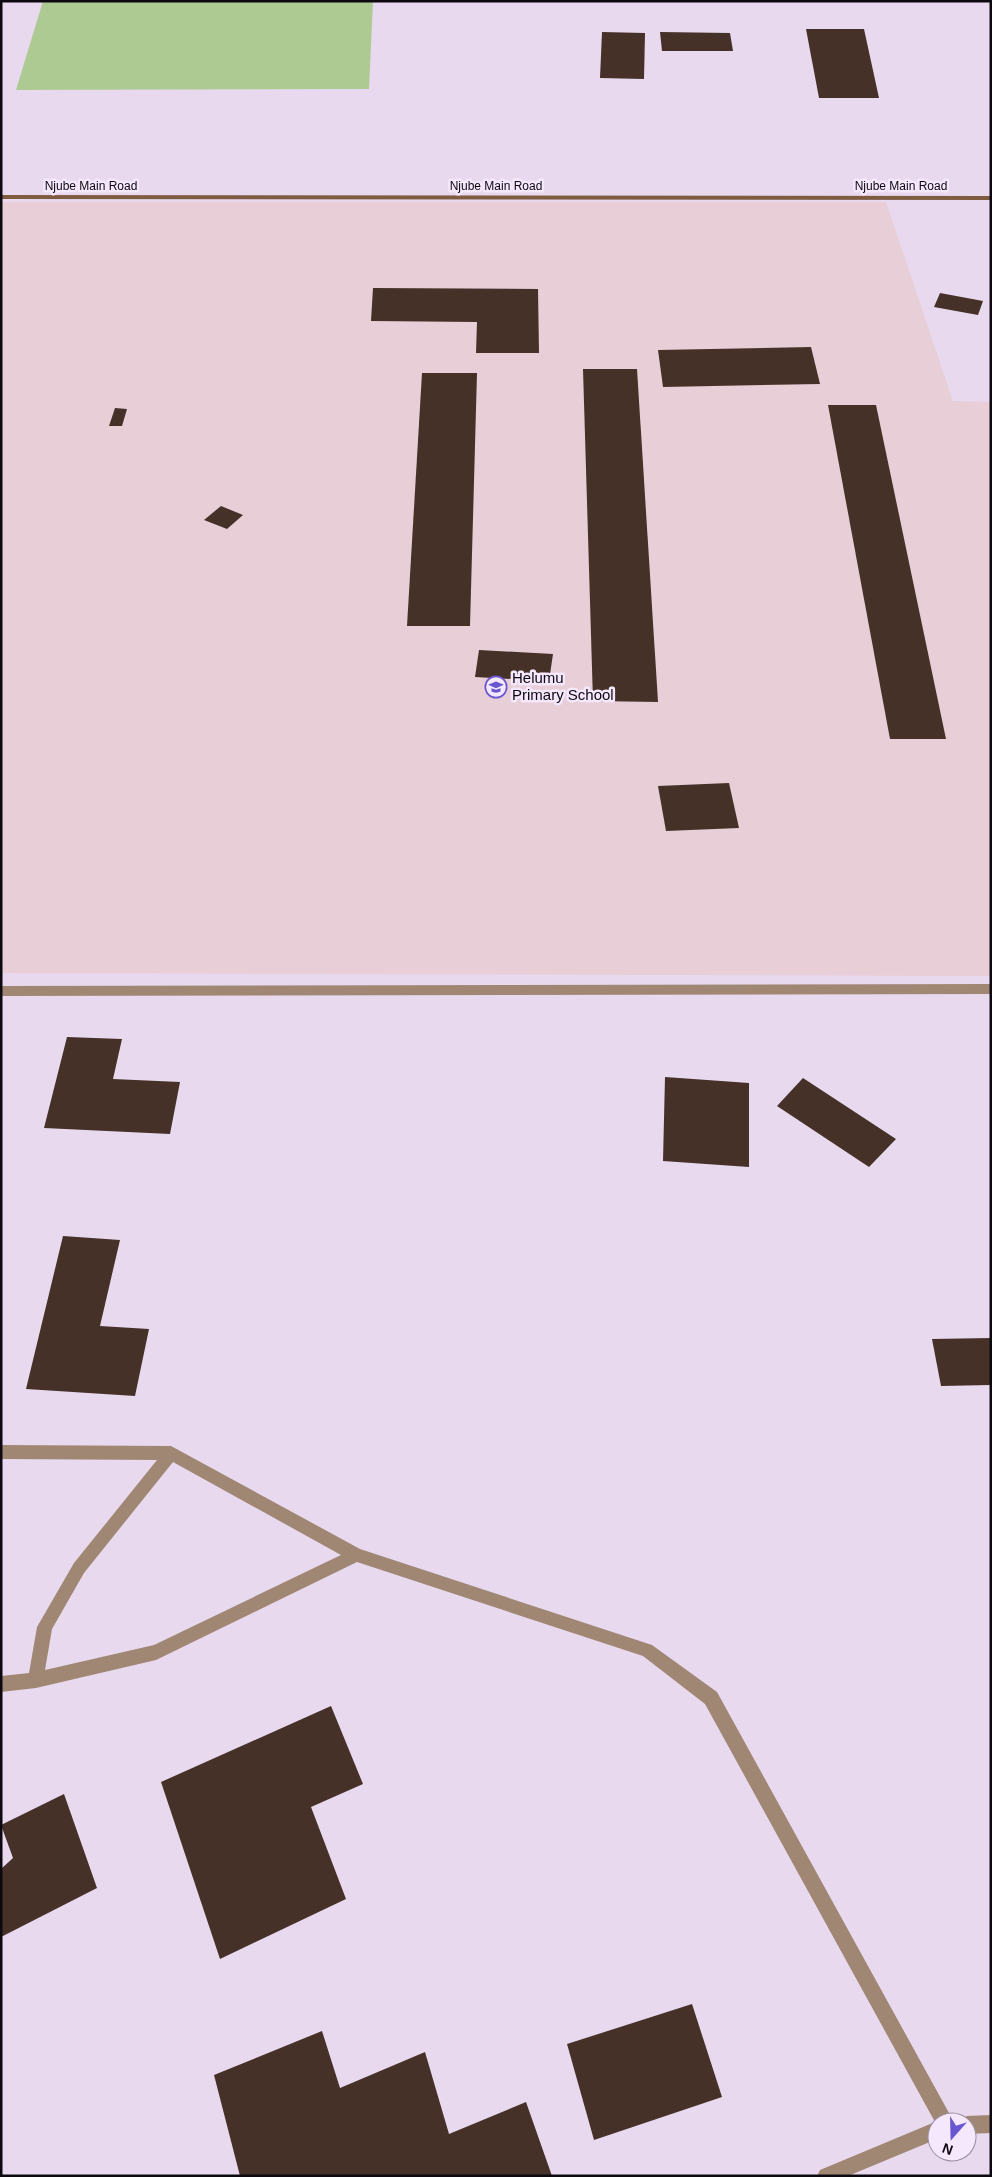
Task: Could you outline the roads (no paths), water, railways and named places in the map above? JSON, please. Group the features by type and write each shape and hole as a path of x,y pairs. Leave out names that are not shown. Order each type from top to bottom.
{"street":[{"name":"Njube Main Road","path":"1,197 991,198"},
{"path":"1,991 991,989"},
{"path":"1,1452 171,1453 356,1555 647,1650 712,1698 940,2112"},
{"path":"36,1680 45,1627 79,1568 171,1453"},
{"path":"1,1684 36,1680 156,1652 356,1555"},
{"path":"977,2125 991,2124"},
{"path":"826,2176 927,2134"}],"place":[{"name":"Helumu Primary School","path":"496,687"}]}
